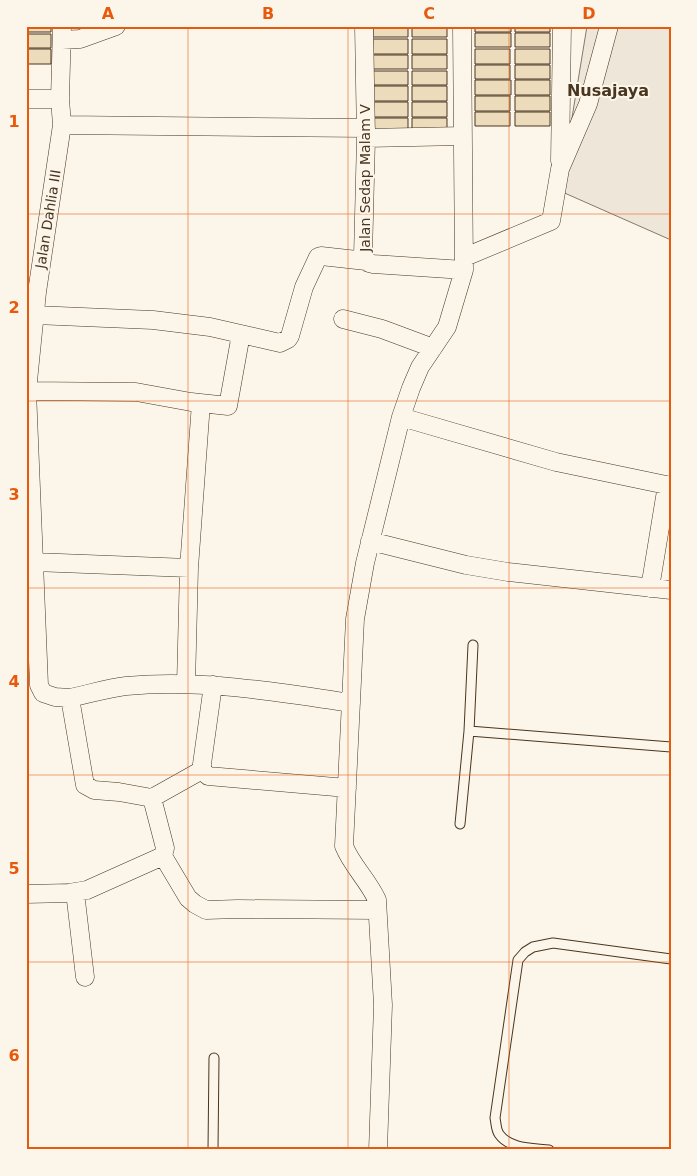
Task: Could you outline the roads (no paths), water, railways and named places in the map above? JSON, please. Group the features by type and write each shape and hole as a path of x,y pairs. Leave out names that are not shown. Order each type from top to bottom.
{"street":[{"path":"62,33 80,39 116,26"},
{"name":"Jalan Sedap Malam V","path":"364,26 366,133 363,256 366,261 373,264 464,263"},
{"path":"378,1150 383,1005 378,910 373,890 349,857 344,846 356,605 401,417 420,367 447,327 464,263 462,26"},
{"path":"464,263 552,221 560,169 562,26"},
{"path":"560,169 588,104 609,26"},
{"name":"Jalan Dahlia III","path":"62,33 60,99 62,125 35,315 27,391 39,685 43,693 55,697 70,698"},
{"path":"26,99 60,99"},
{"path":"62,125 463,136"},
{"path":"35,315 153,320 210,327 280,343 290,336 304,287 318,257 366,261"},
{"path":"343,319 382,329 432,348"},
{"path":"27,391 136,392 228,406 241,334"},
{"path":"186,684 189,568 201,403"},
{"path":"401,417 556,462 669,486 650,588"},
{"path":"370,541 466,565 508,572 671,590"},
{"path":"34,562 189,568"},
{"path":"202,770 152,798 94,790 85,785 70,698 124,686 186,684 284,693 351,703"},
{"path":"213,685 202,764 202,770 208,776 347,788"},
{"path":"152,798 165,848 163,856 188,898 206,910 378,910"},
{"path":"26,894 87,890 163,856"},
{"path":"75,892 85,977"}],"lane":[{"path":"460,824 469,731 473,645"},
{"path":"469,731 671,747"},
{"path":"549,1150 523,1147 508,1142 498,1133 495,1118 518,960 533,947 553,943 671,958"},
{"path":"212,1150 214,1058"}],"district":[{"name":"Nusajaya","path":"608,90"}]}
